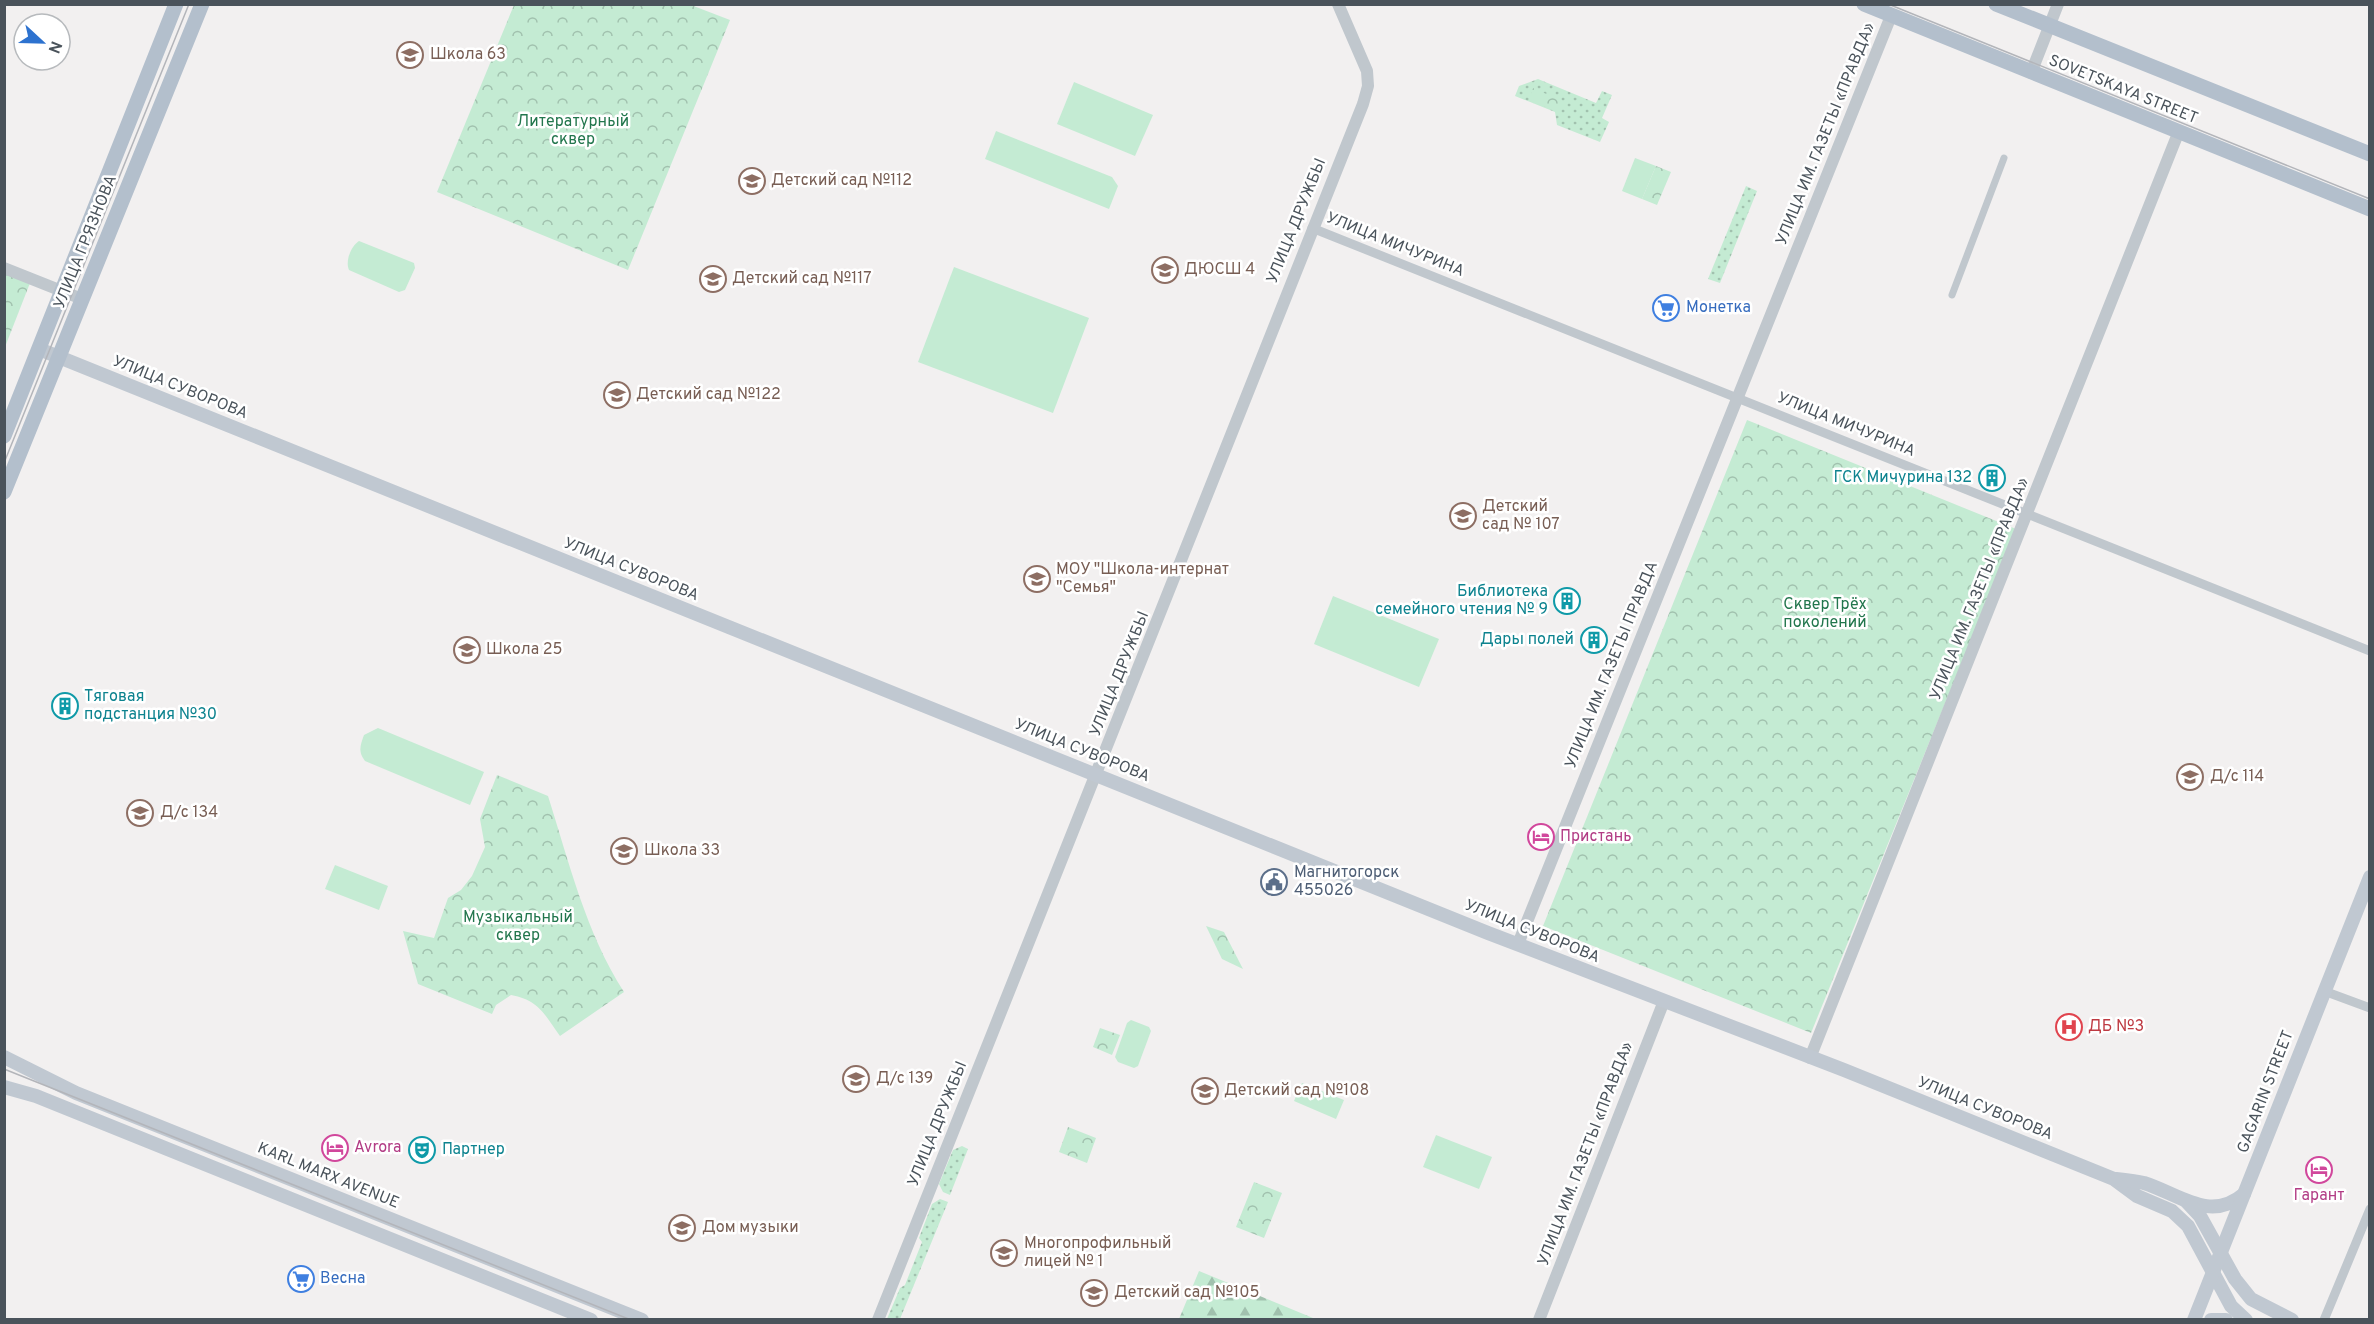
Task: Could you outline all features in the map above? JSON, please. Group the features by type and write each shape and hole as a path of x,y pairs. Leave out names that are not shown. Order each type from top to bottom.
{"main road":[{"name":"УЛИЦА ГРЯЗНОВА","path":"4,436 176,4"},
{"name":"УЛИЦА ГРЯЗНОВА","path":"4,492 202,4"},
{"name":"SOVETSKAYA STREET","path":"1864,4 2370,209"},
{"name":"SOVETSKAYA STREET","path":"1996,4 2370,154"},
{"name":"УЛИЦА СУВОРОВА","path":"39,350 1097,776 2114,1179 2143,1183 2186,1201 2214,1208 2233,1203 2245,1193"},
{"name":"GAGARIN STREET","path":"2194,1320 2370,877"},
{"name":"KARL MARX AVENUE","path":"4,1057 76,1094 642,1320"},
{"name":"KARL MARX AVENUE","path":"4,1087 58,1105 591,1320"},
{"name":"УЛИЦА СУВОРОВА","path":"2114,1179 2137,1196 2181,1218 2195,1235 2231,1305 2246,1320"},
{"name":"УЛИЦА СУВОРОВА","path":"2186,1201 2200,1216 2235,1279 2251,1299 2292,1320"},
{"path":"2211,1320 2226,1320"}],"street":[{"name":"УЛИЦА ДРУЖБЫ","path":"878,1320 949,1138 1097,776 1368,86 1367,71 1338,4"},
{"path":"2031,73 2058,4"},
{"name":"УЛИЦА ИМ. ГАЗЕТЫ «ПРАВДА»","path":"1736,397 1892,16"},
{"name":"УЛИЦА ИМ. ГАЗЕТЫ «ПРАВДА»","path":"1810,1058 2179,131"},
{"path":"1952,295 2004,158"},
{"name":"УЛИЦА МИЧУРИНА","path":"1312,228 2370,651"},
{"path":"4,268 82,299"},
{"name":"УЛИЦА ИМ. ГАЗЕТЫ ПРАВДА","path":"1518,944 1736,397"},
{"path":"2324,991 2370,1008"},
{"name":"УЛИЦА ИМ. ГАЗЕТЫ «ПРАВДА»","path":"1539,1320 1664,1001"},
{"path":"2324,1320 2370,1209"}],"green space":[{"name":"Литературный сквер","path":"514,5 691,5 730,20 628,270 437,192"},
{"path":"1538,79 1596,103 1602,91 1612,95 1602,118 1609,122 1600,142 1557,125 1555,112 1515,96 1519,86"},
{"path":"1074,82 1153,115 1135,156 1057,124"},
{"path":"1533,88 1562,101 1558,112 1529,100"},
{"path":"996,131 1112,177 1118,186 1109,209 985,159"},
{"path":"1635,158 1656,166 1642,199 1622,191"},
{"path":"1656,166 1671,172 1657,205 1642,199"},
{"path":"1746,186 1757,191 1720,283 1708,279"},
{"path":"359,241 414,263 415,268 405,290 399,292 349,270 349,254"},
{"path":"954,267 1089,318 1053,413 918,362"},
{"path":"5,273 30,283 5,347"},
{"name":"Сквер Трёх поколений","path":"1747,420 2016,529 1811,1033 1543,926"},
{"path":"1333,596 1439,639 1419,687 1314,644"},
{"path":"378,728 484,772 470,805 365,761 361,755 361,742 364,735"},
{"name":"Музыкальный сквер","path":"497,775 548,796 589,921 599,946 624,992 560,1036 535,1004 520,997 511,995 496,1005 492,1014 418,984 403,931 434,938 448,898 461,890 472,876 485,847 480,819"},
{"path":"335,865 388,886 379,910 325,889"},
{"path":"1206,926 1224,932 1243,969 1222,959"},
{"path":"1131,1020 1149,1027 1151,1031 1138,1066 1134,1068 1118,1062 1115,1057 1127,1023"},
{"path":"1100,1028 1120,1035 1112,1055 1093,1047"},
{"path":"1302,1083 1344,1100 1336,1119 1294,1101"},
{"path":"1068,1127 1096,1138 1087,1163 1059,1152"},
{"path":"1436,1135 1492,1157 1479,1189 1423,1167"},
{"path":"962,1146 968,1149 950,1195 943,1192 939,1184 953,1150"},
{"path":"1254,1182 1282,1193 1264,1238 1236,1227"},
{"path":"940,1199 948,1202 900,1319 887,1319 900,1288 905,1285 922,1242 919,1238 932,1204"},
{"path":"1199,1271 1313,1318 1313,1319 1179,1319"}],"tram line":[{"path":"4,463 189,4"},
{"path":"1888,4 2370,199"},
{"path":"4,1069 631,1320"}],"place":[{"name":"Школа 63","path":"410,55"},
{"name":"Детский сад №112","path":"752,181"},
{"name":"ДЮСШ 4","path":"1165,270"},
{"name":"Детский сад №117","path":"713,279"},
{"name":"Монетка","path":"1666,308"},
{"name":"Детский сад №122","path":"617,395"},
{"name":"ГСК Мичурина 132","path":"1992,478"},
{"name":"Детский сад № 107","path":"1463,516"},
{"name":"МОУ \"Школа-интернат \"Семья\"","path":"1037,579"},
{"name":"Библиотека семейного чтения № 9","path":"1567,601"},
{"name":"Дары полей","path":"1594,640"},
{"name":"Школа 25","path":"467,650"},
{"name":"Тяговая подстанция №30","path":"65,706"},
{"name":"Д/с 114","path":"2190,777"},
{"name":"Д/с 134","path":"140,813"},
{"name":"Пристань","path":"1541,837"},
{"name":"Школа 33","path":"624,851"},
{"name":"Магнитогорск 455026","path":"1274,882"},
{"name":"ДБ №3","path":"2069,1027"},
{"name":"Д/с 139","path":"856,1079"},
{"name":"Детский сад №108","path":"1205,1091"},
{"name":"Avrora","path":"335,1148"},
{"name":"Партнер","path":"422,1150"},
{"name":"Гарант","path":"2319,1170"},
{"name":"Дом музыки","path":"682,1228"},
{"name":"Многопрофильный лицей № 1","path":"1004,1253"},
{"name":"Весна","path":"301,1279"},
{"name":"Детский сад №105","path":"1094,1293"}]}
